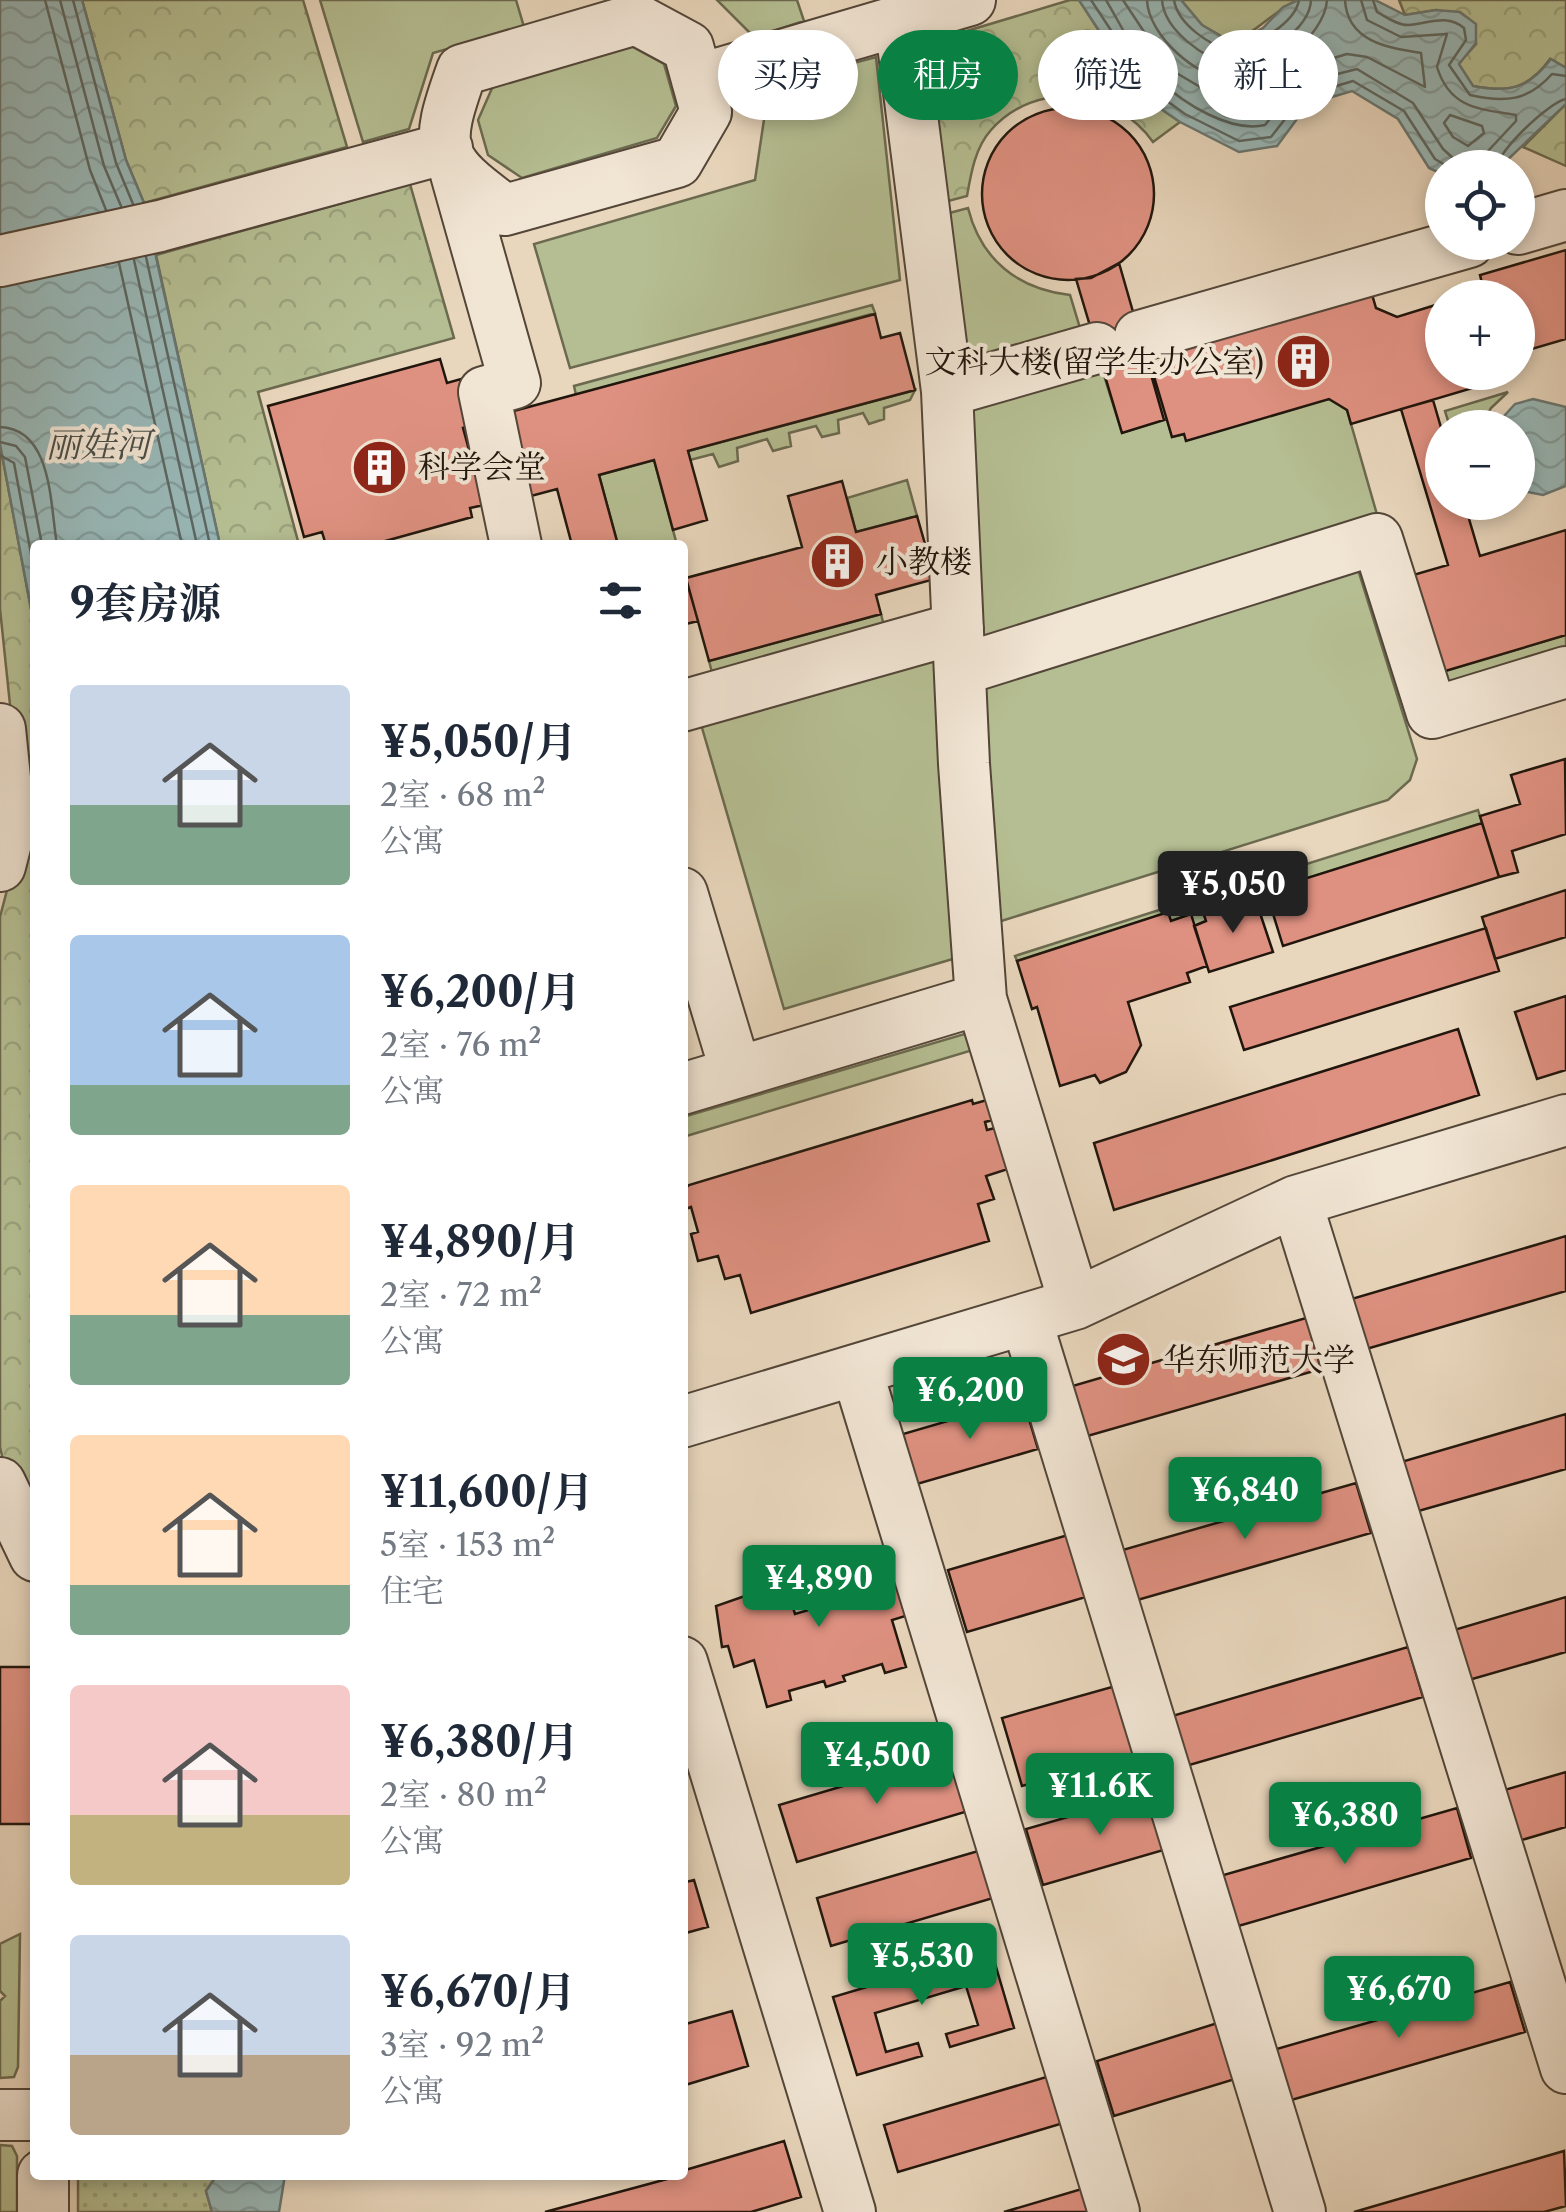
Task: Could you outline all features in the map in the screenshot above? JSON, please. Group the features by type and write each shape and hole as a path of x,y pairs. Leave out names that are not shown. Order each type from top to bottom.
{"lane":[{"path":"697,80 970,0"},
{"path":"452,161 505,210 677,162 706,112 688,47 636,19 555,20 462,70 442,124 452,161 514,384 484,392 515,540"},
{"path":"900,20 946,391 981,999 1074,1304"},
{"path":"0,261 452,161"},
{"path":"1535,223 1566,215"},
{"path":"946,391 1425,255"},
{"path":"688,705 959,649 1377,539 1432,713 1566,672"},
{"path":"0,729 10,827 0,866"},
{"path":"688,919 736,1072"},
{"path":"688,1087 981,999"},
{"path":"688,1420 1074,1304 1296,1200 1566,1120"},
{"path":"1296,1200 1566,2068"},
{"path":"1026,1319 1300,2212"},
{"path":"857,1371 1114,2212"},
{"path":"0,1484 30,1546"},
{"path":"688,1682 850,2212"},
{"path":"0,2115 30,2115"},
{"path":"43,2180 44,2212"}],"green space":[{"path":"82,0 303,0 347,147 144,203 126,160"},
{"path":"320,0 516,0 524,27 433,53 409,129 363,142"},
{"path":"717,0 797,0 804,21 776,30 747,30"},
{"path":"1079,0 1099,30 1038,30 1038,101 1018,109 1018,30 970,30"},
{"path":"1181,0 1298,0 1254,30 1211,30"},
{"path":"1399,0 1566,0 1566,68 1550,59 1534,77 1517,86 1473,86 1458,64 1476,44 1436,10 1405,15"},
{"path":"631,46 664,64 676,106 657,138 522,178 488,155 478,120 493,86"},
{"path":"876,57 878,120 883,120 900,280 570,368 534,244 755,180 764,120 858,120 858,62"},
{"path":"1566,104 1566,166 1523,147"},
{"path":"930,120 1002,120 981,145 967,196 941,203"},
{"path":"1131,120 1180,122 1153,142"},
{"path":"410,184 454,338 258,392 298,540 219,540 156,255"},
{"path":"968,208 982,243 1004,269 1034,286 1070,295 1083,338 964,372 942,215"},
{"path":"872,305 875,313 576,395 574,386"},
{"path":"1100,363 1122,433 1167,419 1172,437 1329,399 1347,410 1380,525 995,646 984,636 980,624 966,401"},
{"path":"915,390 910,400 884,408 884,419 869,424 863,413 838,420 839,433 822,437 816,426 789,433 791,446 773,451 767,439 737,448 738,461 719,467 713,454 690,460 688,451"},
{"path":"1508,392 1490,410 1448,410"},
{"path":"0,444 30,603 30,1510 5,1468 0,1447 0,917 23,829 0,609"},
{"path":"654,460 676,540 617,540 599,475"},
{"path":"907,480 917,516 856,532 847,498"},
{"path":"1355,560 1417,759 1410,780 1388,800 998,922 981,683"},
{"path":"881,614 886,634 714,680 709,661"},
{"path":"1566,635 1566,652 1447,687 1442,672"},
{"path":"939,647 956,958 784,1009 698,714"},
{"path":"1478,810 1482,823 1266,891 1262,878"},
{"path":"1250,881 1255,898 1204,914 1206,921 1194,926 1190,914 1171,921 1167,913 1017,961 1015,956"},
{"path":"978,1030 983,1047 688,1136 688,1116"},
{"path":"20,1934 18,2067 14,2077 0,2078 0,2001 5,1996 0,1991 0,1944"},
{"path":"0,2145 12,2146 17,2156 17,2212 0,2212"},
{"path":"78,2180 214,2180 206,2191 212,2212 78,2212"}],"water":[{"name":"丽娃河","path":"0,0 82,0 126,160 144,203 219,540 30,540 30,603 0,444"},
{"path":"1079,0 1181,0 1211,30 1198,30 1198,120 1296,120 1277,146 1239,152 1177,120 1178,30 1099,30"},
{"path":"1298,0 1375,0 1405,15 1436,10 1460,12 1476,24 1476,43 1459,64 1473,86 1497,89 1526,83 1551,59 1566,68 1566,104 1518,150 1425,150 1425,162 1398,119 1352,91 1338,95 1338,30 1259,30 1283,7"},
{"path":"1533,399 1566,407 1566,486 1543,495 1535,493 1535,410 1510,410 1515,404"},
{"path":"214,2180 284,2180 279,2212 212,2212 206,2191"}],"building":[{"path":"1038,113 1038,120 1116,122 1140,146 1153,177 1153,211 1140,242 1116,266 1085,279 1051,279 1020,266 996,242 983,211 983,177 996,146 1020,122"},
{"path":"1566,250 1566,339 1535,348 1535,280 1481,280 1480,275"},
{"path":"1119,263 1164,420 1122,433 1076,279 1091,278"},
{"name":"文科大楼(留学生办公室)","path":"1371,291 1376,308 1397,317 1425,308 1425,390 1466,390 1351,424 1347,410 1329,399 1186,441 1184,434 1172,437 1153,373 1165,370 1160,354"},
{"path":"875,314 881,338 900,333 915,390 688,451 707,520 673,530 654,460 599,475 617,540 571,540 557,489 531,496 510,412"},
{"name":"科学会堂","path":"440,359 447,383 461,379 474,425 463,428 484,505 470,508 472,517 389,540 324,540 322,532 304,537 268,406"},
{"path":"1433,400 1436,410 1425,410 1425,489 1401,409"},
{"name":"小教楼","path":"842,481 856,532 917,516 935,579 876,595 881,614 709,661 688,577 802,547 788,496"},
{"path":"1434,520 1469,520 1480,556 1566,530 1566,635 1442,672 1413,575 1448,565"},
{"path":"688,586 698,621 688,624"},
{"path":"1565,759 1566,834 1512,851 1518,872 1499,877 1480,816 1520,804 1511,775"},
{"path":"1482,823 1499,877 1283,946 1266,891"},
{"path":"1566,890 1566,937 1495,959 1482,917"},
{"path":"1255,898 1273,952 1209,972 1194,926 1206,921 1204,915"},
{"path":"1168,912 1171,921 1191,914 1207,966 1187,973 1190,982 1128,1002 1141,1045 1126,1072 1100,1083 1095,1075 1060,1086 1037,1007 1032,1009 1017,961"},
{"path":"1486,928 1499,971 1244,1050 1230,1007"},
{"path":"1566,996 1566,1070 1537,1079 1515,1012"},
{"path":"1458,1029 1479,1095 1114,1210 1094,1143"},
{"path":"972,1100 973,1104 987,1100 993,1120 985,1122 987,1130 995,1128 1008,1169 986,1176 994,1199 978,1204 989,1241 751,1313 740,1275 725,1279 718,1256 698,1261 691,1234 698,1232 691,1207 688,1208 689,1185"},
{"path":"1566,1236 1566,1291 1363,1350 1348,1300"},
{"path":"1306,1318 1321,1369 1084,1437 1069,1387"},
{"path":"1023,1399 1038,1449 917,1484 903,1434"},
{"path":"1566,1414 1566,1469 1415,1512 1401,1462"},
{"path":"1356,1483 1371,1533 1134,1601 1119,1551"},
{"path":"1068,1535 1086,1597 967,1632 948,1570"},
{"path":"894,1554 912,1614 892,1620 906,1667 885,1673 882,1664 843,1676 845,1681 826,1687 824,1681 789,1691 791,1700 767,1707 754,1660 734,1667 728,1646 722,1647 716,1606 785,1582 795,1614 833,1603 823,1571"},
{"path":"1566,1597 1566,1652 1469,1680 1454,1630"},
{"path":"1408,1647 1423,1697 1186,1766 1172,1716"},
{"path":"0,1667 30,1667 30,1824 0,1824"},
{"path":"1119,1685 1139,1752 1022,1786 1002,1718"},
{"path":"958,1752 975,1809 797,1862 779,1805"},
{"path":"1566,1772 1566,1827 1515,1842 1501,1791"},
{"path":"1158,1791 1174,1847 1043,1885 1026,1829"},
{"path":"1457,1808 1471,1858 1235,1927 1220,1876"},
{"path":"985,1849 1000,1896 831,1946 817,1898"},
{"path":"694,1880 708,1927 688,1932 688,1882"},
{"path":"991,1950 1014,2028 950,2047 946,2034 978,2025 966,1986 875,2013 886,2052 918,2043 922,2056 857,2075 833,1997"},
{"path":"1510,1982 1525,2032 1288,2101 1273,2050"},
{"path":"732,2011 748,2066 688,2084 688,2023"},
{"path":"1227,2020 1245,2076 1114,2116 1097,2061"},
{"path":"1053,2075 1067,2122 898,2172 884,2125"},
{"path":"784,2141 801,2197 751,2212 545,2212 663,2180 688,2180 688,2169"},
{"path":"1564,2151 1566,2206 1544,2212 1354,2212"},
{"path":"1085,2188 1092,2212 1004,2212"}],"place":[{"name":"文科大楼(留学生办公室)","path":"1303,362"},
{"name":"科学会堂","path":"379,467"},
{"name":"小教楼","path":"837,562"},
{"name":"华东师范大学","path":"1124,1360"}]}
